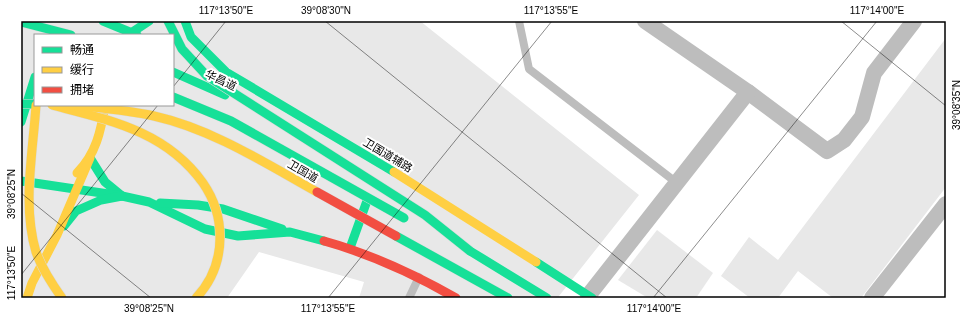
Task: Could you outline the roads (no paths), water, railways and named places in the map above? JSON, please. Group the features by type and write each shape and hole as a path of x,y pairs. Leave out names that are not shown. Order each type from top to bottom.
{"main road":[{"path":"50,34 55,21"},
{"path":"103,21 115,23 132,34 148,21"},
{"path":"168,21 173,34"},
{"name":"卫国道辅路","path":"185,21 191,37 226,72 380,164 590,297"},
{"path":"21,22 67,34"},
{"path":"115,23 117,34"},
{"path":"174,35 194,63 220,86 425,215 470,251"},
{"path":"174,50 226,72"},
{"name":"华昌道","path":"174,72 259,111"},
{"path":"25,75 34,76"},
{"path":"21,122 34,79"},
{"name":"卫国道","path":"174,97 231,121 414,224"},
{"path":"21,104 34,104"},
{"path":"36,106 30,176 30,224 39,261 49,282 62,298"},
{"path":"56,106 121,124 155,138 179,154 202,179 217,211 221,227 220,248 210,281 196,298"},
{"name":"卫国道","path":"82,106 123,110 155,116 205,133 265,163 508,298"},
{"path":"27,298 32,283 57,235 100,134 105,106"},
{"path":"56,186 79,171 90,158"},
{"path":"90,158 105,182 122,196"},
{"path":"350,248 380,164"},
{"path":"21,182 122,196 149,202 198,205 223,209 290,232 350,248 419,278 456,298"},
{"path":"57,235 76,211 101,200 122,196"},
{"path":"149,202 205,229 231,235 238,236 290,232"},
{"path":"434,234 470,251 547,298"}],"street":[{"path":"645,21 748,92 827,151 844,140 862,117 874,73 914,21"},
{"path":"590,297 748,92"},
{"path":"872,298 946,204"}],"lane":[{"path":"519,21 529,69 677,183"},
{"path":"409,298 419,278"}]}
